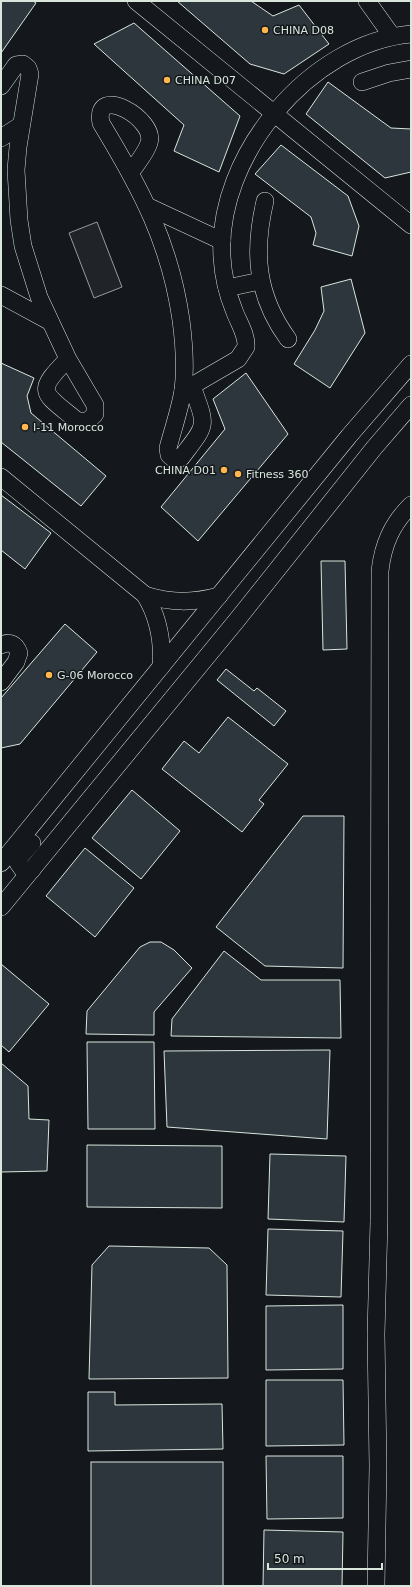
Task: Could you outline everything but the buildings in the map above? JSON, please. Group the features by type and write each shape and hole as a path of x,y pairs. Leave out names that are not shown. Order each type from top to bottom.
{"street":[{"path":"136,1 411,225"},
{"path":"367,1 392,36"},
{"path":"131,172 149,207 167,254 179,303 188,388 238,359 246,347 245,335 234,312 227,288 222,241 225,209 235,179 251,147 275,114 302,84 335,59 372,42 392,36 411,34"},
{"path":"1,86 16,65 23,64 28,68 30,74 21,125 16,170 19,220 30,272 49,321 68,359"},
{"path":"362,82 389,73 411,69"},
{"path":"1,138 21,125"},
{"path":"265,201 258,240 260,281 273,317 288,339"},
{"path":"149,207 222,241"},
{"path":"227,288 260,281"},
{"path":"1,295 49,321"},
{"path":"1,863 376,403 411,364"},
{"path":"1,907 411,405"},
{"path":"1,477 145,595 152,606 160,630 162,648 161,667"},
{"path":"376,1586 378,1466 376,1334 379,1221 380,571 382,556 392,529 411,505"},
{"path":"145,595 163,600 182,602 219,596"},
{"path":"1,645 11,643 15,645 19,653 16,662 1,682"},
{"path":"32,870 23,870 19,867 19,858 42,828 56,797"}],"shaded area":[{"path":"97,222 122,287 94,298 69,233"}],"place":[{"name":"CHINA D08","path":"265,30"},
{"name":"CHINA D07","path":"167,80"},
{"name":"I-11 Morocco","path":"25,427"},
{"name":"CHINA D01","path":"224,470"},
{"name":"Fitness 360","path":"238,474"},
{"name":"G-06 Morocco","path":"49,675"}]}
